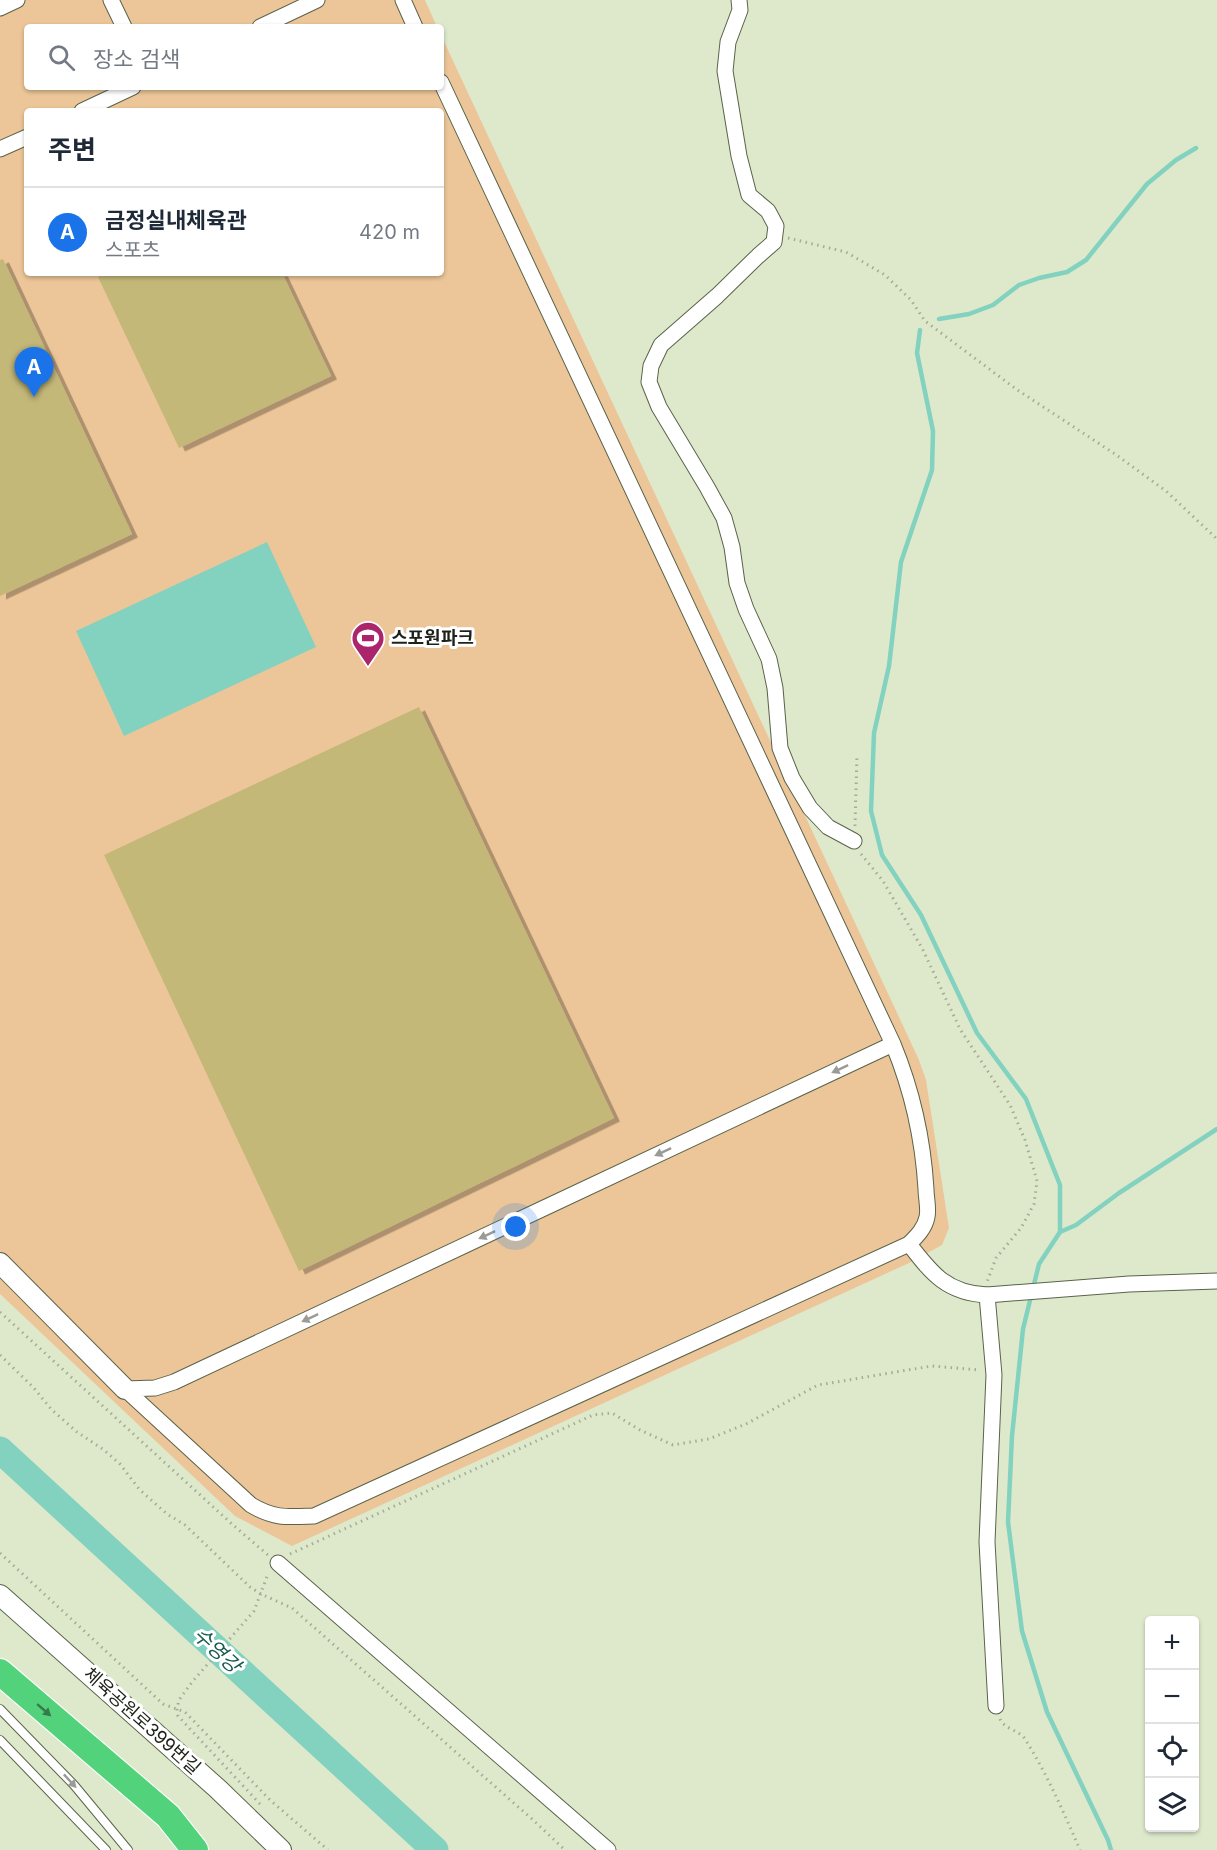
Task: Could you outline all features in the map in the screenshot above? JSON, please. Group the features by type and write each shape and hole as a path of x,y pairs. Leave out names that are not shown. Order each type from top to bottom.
{"highway":[{"path":"0,1672 168,1816 195,1850"}],"street":[{"path":"0,8 17,0"},
{"path":"111,0 123,24"},
{"path":"266,24 317,0"},
{"path":"403,0 414,24"},
{"path":"739,0 740,10 728,42 725,71 739,156 749,195 768,211 776,226 774,242 661,345 651,366 649,382 659,407 724,518 732,547 737,583 769,659 776,688 780,748 792,778 810,808 828,827 854,841"},
{"path":"0,1263 125,1389 251,1505 264,1513 278,1517 314,1516 909,1244 921,1232 928,1217 924,1159 913,1102 902,1067 444,88"},
{"path":"88,108 127,90"},
{"path":"0,149 24,138"},
{"path":"125,1389 155,1388 174,1382 892,1044"},
{"path":"909,1244 933,1274 954,1288 971,1294 992,1295 1129,1284 1217,1281"},
{"path":"992,1295 993,1367 987,1542 996,1706"},
{"path":"280,1565 608,1850"},
{"name":"체육공원로399번길","path":"0,1595 218,1789 281,1850"}],"lane":[{"path":"0,1709 74,1785 128,1850"},
{"path":"0,1740 106,1850"}],"path":[{"path":"775,236 846,252 885,275 911,300 926,321 1016,389 1115,454 1166,491 1217,539"},
{"path":"857,754 854,841 857,849 883,881 923,950 960,1029 1010,1105 1025,1140 1037,1181 1034,1204 1021,1228 996,1258 987,1278 992,1295"},
{"path":"0,1312 233,1525 280,1565"},
{"path":"0,1355 33,1387 51,1409 120,1464 139,1490 167,1514 185,1525 250,1587 292,1608 565,1850"},
{"path":"262,1806 178,1716 177,1709 178,1700 192,1682 254,1611 267,1575 280,1565 284,1556 593,1414 612,1413 640,1430 673,1445 709,1439 746,1424 818,1385 932,1366 978,1370 993,1367"},
{"path":"0,1553 163,1704 185,1712 270,1800 328,1850"},
{"path":"996,1706 1002,1723 1024,1736 1059,1803 1080,1850"}],"shaded area":[{"name":"스포원파크","path":"0,0 425,0 436,24 24,24 24,90 444,90 444,41 919,1060 926,1080 949,1228 942,1245 909,1263 292,1546 235,1516 0,1294"}],"water":[{"path":"267,542 316,647 124,736 76,631"}],"building":[{"path":"3,259 132,534 0,596 0,260"},
{"path":"283,276 331,376 179,448 98,277"},
{"path":"419,707 614,1118 299,1271 104,855"}],"waterway":[{"path":"939,319 969,314 993,305 1019,285 1067,272 1086,260 1147,184 1176,160 1196,148"},
{"path":"920,330 917,353 933,431 932,470 901,562 889,666 874,733 871,811 882,855 921,915 977,1033 1026,1099 1060,1185 1060,1232 1039,1264 1023,1329 1012,1436 1008,1522 1022,1631 1047,1712 1111,1850"},
{"path":"1060,1232 1076,1225 1119,1193 1217,1129"},
{"name":"수영강","path":"0,1450 435,1850"}],"place":[{"name":"금정실내체육관","path":"34,397"},
{"name":"스포원파크","path":"368,667"}]}
